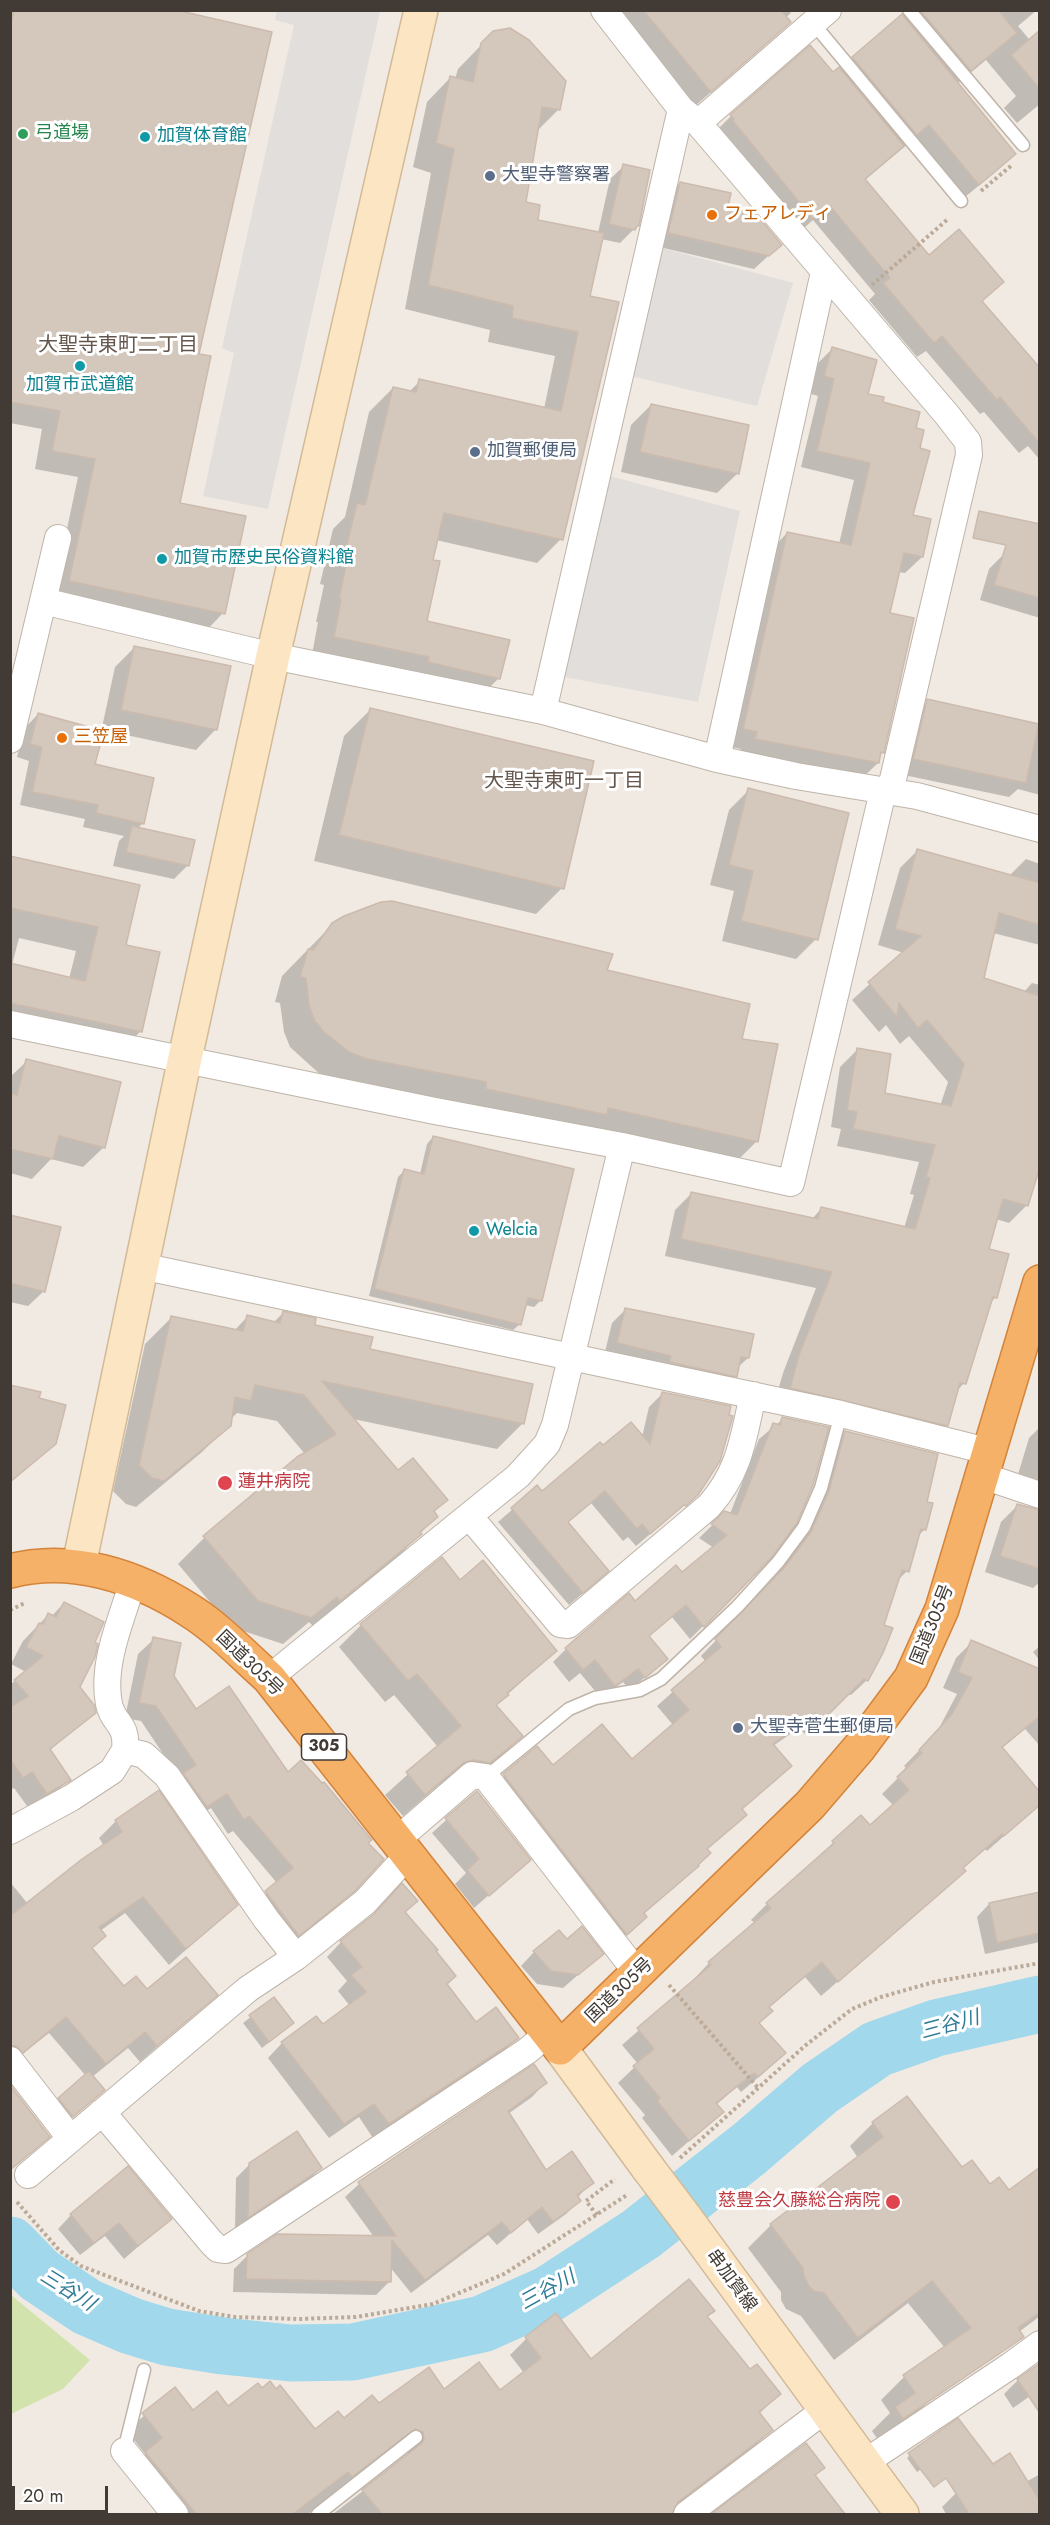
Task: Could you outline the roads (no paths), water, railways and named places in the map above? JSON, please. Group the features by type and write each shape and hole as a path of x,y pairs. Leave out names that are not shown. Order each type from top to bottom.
{"highway":[{"name":"国道305号","path":"13,1568 51,1563 79,1565 133,1581 189,1610 269,1678 555,2040 638,1974 810,1805 860,1748 911,1678 942,1609 1040,1282"}],"street":[{"path":"79,1565 185,1058 273,656 421,10"},
{"path":"10,1024 435,1111 622,1146 791,1183 969,455 968,442 689,116 604,10"},
{"path":"543,711 689,116 820,17"},
{"path":"717,759 824,272"},
{"path":"10,740 58,538"},
{"path":"43,601 273,656 543,711 717,759 917,796 1040,829"},
{"path":"269,1678 518,1476 547,1444 555,1425 573,1355 622,1146"},
{"path":"141,1266 573,1355 841,1414 987,1464 1040,1495"},
{"path":"470,1516 560,1624 568,1625 709,1506 725,1488 738,1458 753,1395"},
{"path":"10,1831 71,1798 112,1771 125,1750 126,1736 109,1706 107,1672 133,1581"},
{"path":"125,1750 144,1755 167,1776 266,1919 296,1957"},
{"path":"28,2175 248,1989 296,1957 365,1902 403,1846 472,1775 486,1777 638,1974"},
{"path":"102,2112 211,2242 218,2249 226,2250 527,2051 555,2040"},
{"name":"串加賀線","path":"555,2040 661,2165 685,2217 902,2514"},
{"path":"10,2060 71,2139"},
{"path":"864,2463 1040,2344"},
{"path":"687,2514 826,2409"},
{"path":"124,2451 175,2514"}],"lane":[{"path":"909,10 1022,151"},
{"path":"820,17 963,204"},
{"path":"486,1777 569,1709 595,1698 640,1690 662,1679 737,1607 778,1562 804,1527 820,1488 841,1414"},
{"path":"124,2451 144,2370"},
{"path":"318,2514 417,2437"}],"waterway":[{"name":"三谷川","path":"10,2245 39,2275 87,2307 131,2326 167,2337 291,2353 353,2352 482,2324 549,2294 641,2234 749,2149 820,2088 877,2049 936,2028 1040,2004"}],"place":[{"name":"弓道場","path":"23,134"},
{"name":"加賀体育館","path":"145,137"},
{"name":"大聖寺警察署","path":"490,176"},
{"name":"フェアレディ","path":"712,215"},
{"name":"加賀市武道館","path":"80,366"},
{"name":"加賀郵便局","path":"475,452"},
{"name":"加賀市歴史民俗資料館","path":"162,559"},
{"name":"三笠屋","path":"62,738"},
{"name":"Welcia","path":"474,1231"},
{"name":"蓮井病院","path":"225,1483"},
{"name":"大聖寺菅生郵便局","path":"738,1728"},
{"name":"慈豊会久藤総合病院","path":"893,2202"}],"district":[{"name":"大聖寺東町二丁目","path":"118,346"},
{"name":"大聖寺東町一丁目","path":"564,782"}]}
